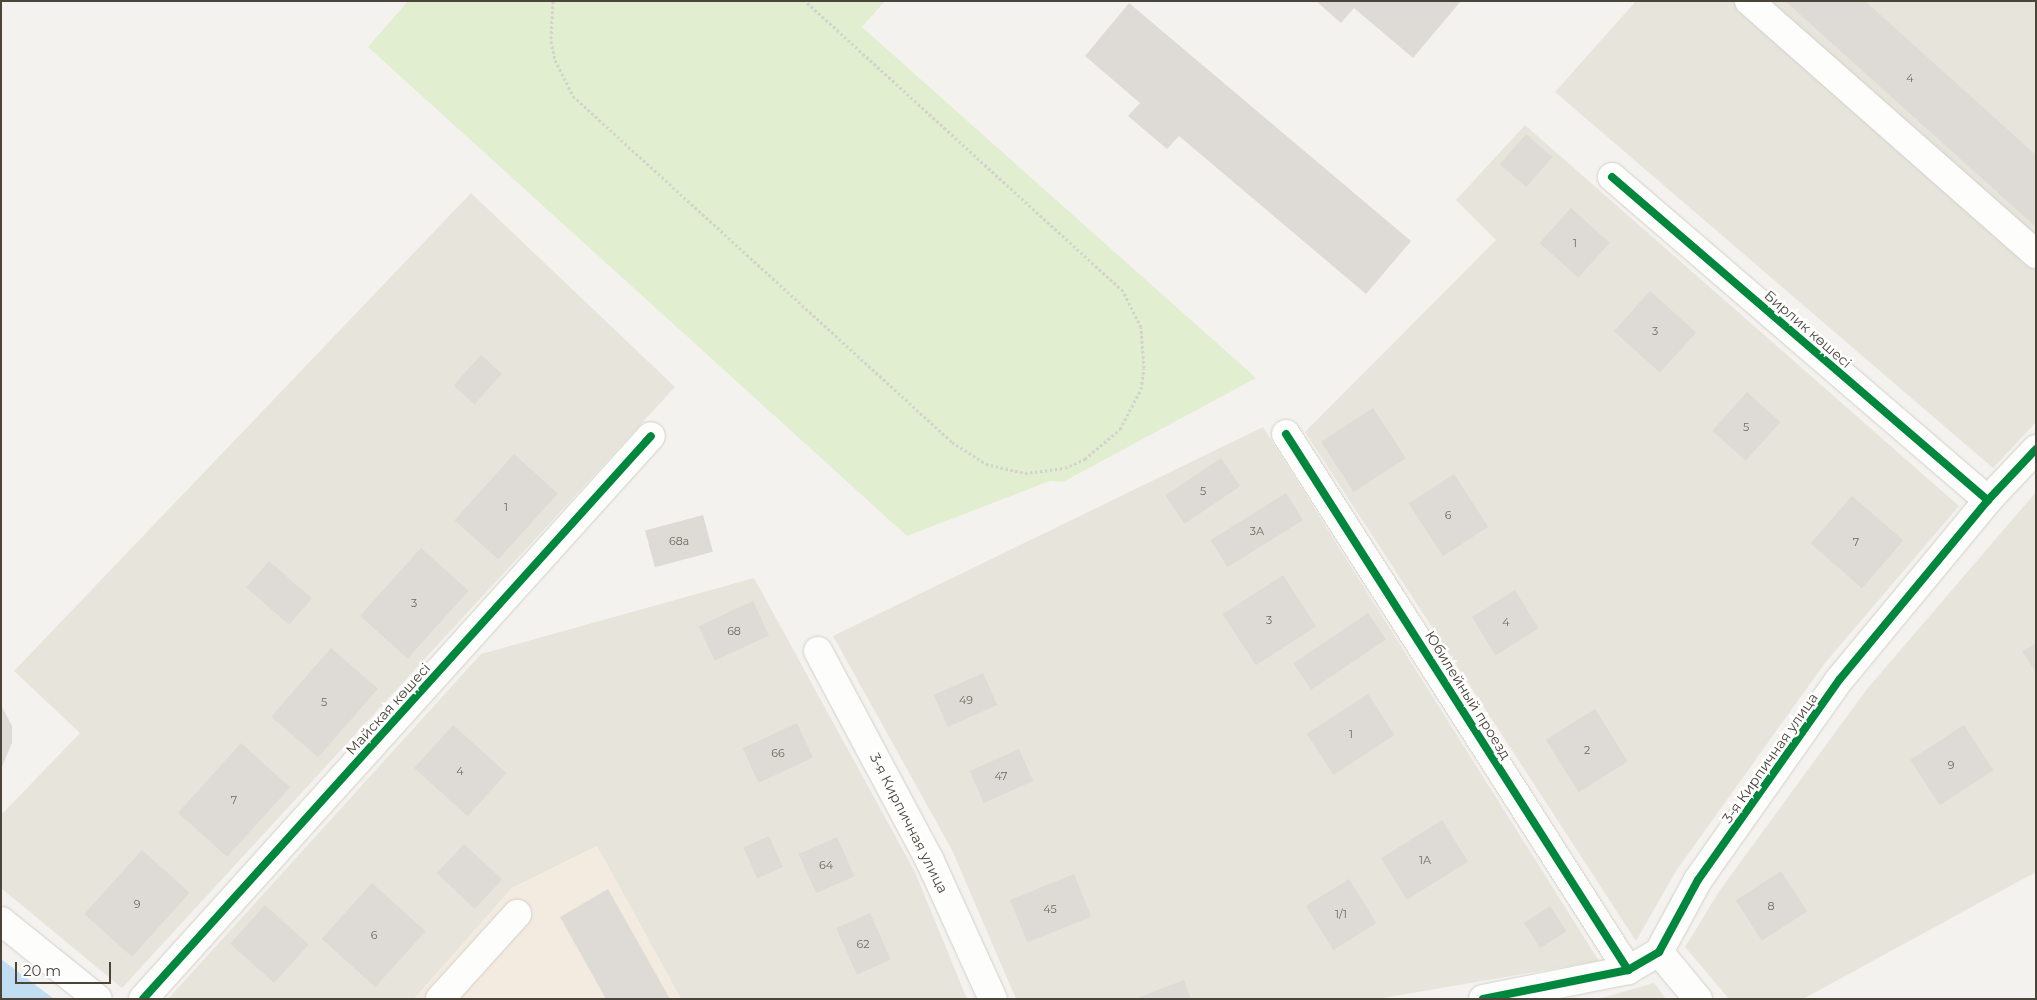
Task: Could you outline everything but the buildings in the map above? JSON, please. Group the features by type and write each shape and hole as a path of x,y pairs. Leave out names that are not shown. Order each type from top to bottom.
{"street":[{"path":"1749,1 2036,254"},
{"name":"Бирлик көшесі","path":"1612,177 1988,500"},
{"name":"Юбилейный проезд","path":"1286,434 1628,970"},
{"name":"Майская көшесі","path":"143,999 652,436"},
{"name":"3-я Кирпичная улица","path":"1659,952 1698,880 1840,679 1988,500 2036,449"},
{"name":"3-я Кирпичная улица","path":"818,651 930,861 993,999"},
{"path":"440,999 517,914"},
{"path":"1,921 98,999"},
{"path":"1483,999 1628,970 1659,952 1698,999"}],"path":[{"path":"553,1 551,40 555,60 573,96 952,442 986,464 1025,473 1055,470 1085,459 1120,429 1141,389 1144,368 1141,327 1123,291 804,1"}],"shaded area":[{"path":"1636,1 2036,1 2036,422 1993,468 1555,92"},
{"path":"1525,125 1959,506 1825,663 1676,871 1636,941 1305,432 1496,240 1456,200"},
{"path":"471,193 675,387 122,988 1,888 1,815 80,733 14,671"},
{"path":"1263,427 1599,961 1377,999 1016,999 952,850 833,636"},
{"path":"2036,492 2036,872 1803,999 1729,999 1685,947 1720,890 1867,689"},
{"path":"754,578 915,872 967,999 681,999 597,846 512,888 414,999 168,999 481,654"},
{"path":"597,846 681,999 414,999 512,888"},
{"path":"1654,983 1666,999 1598,999"}],"green space":[{"path":"408,1 885,1 862,27 1256,378 1063,482 1050,481 907,536 368,47"}],"water":[{"path":"1,959 54,999 1,999"}],"cycle path":[{"path":"1612,177 1988,500"},
{"path":"1286,434 1628,970"},
{"path":"143,999 651,436"},
{"path":"1483,999 1628,970 1659,952 1698,880 1840,679 1988,500 2036,449"}]}
